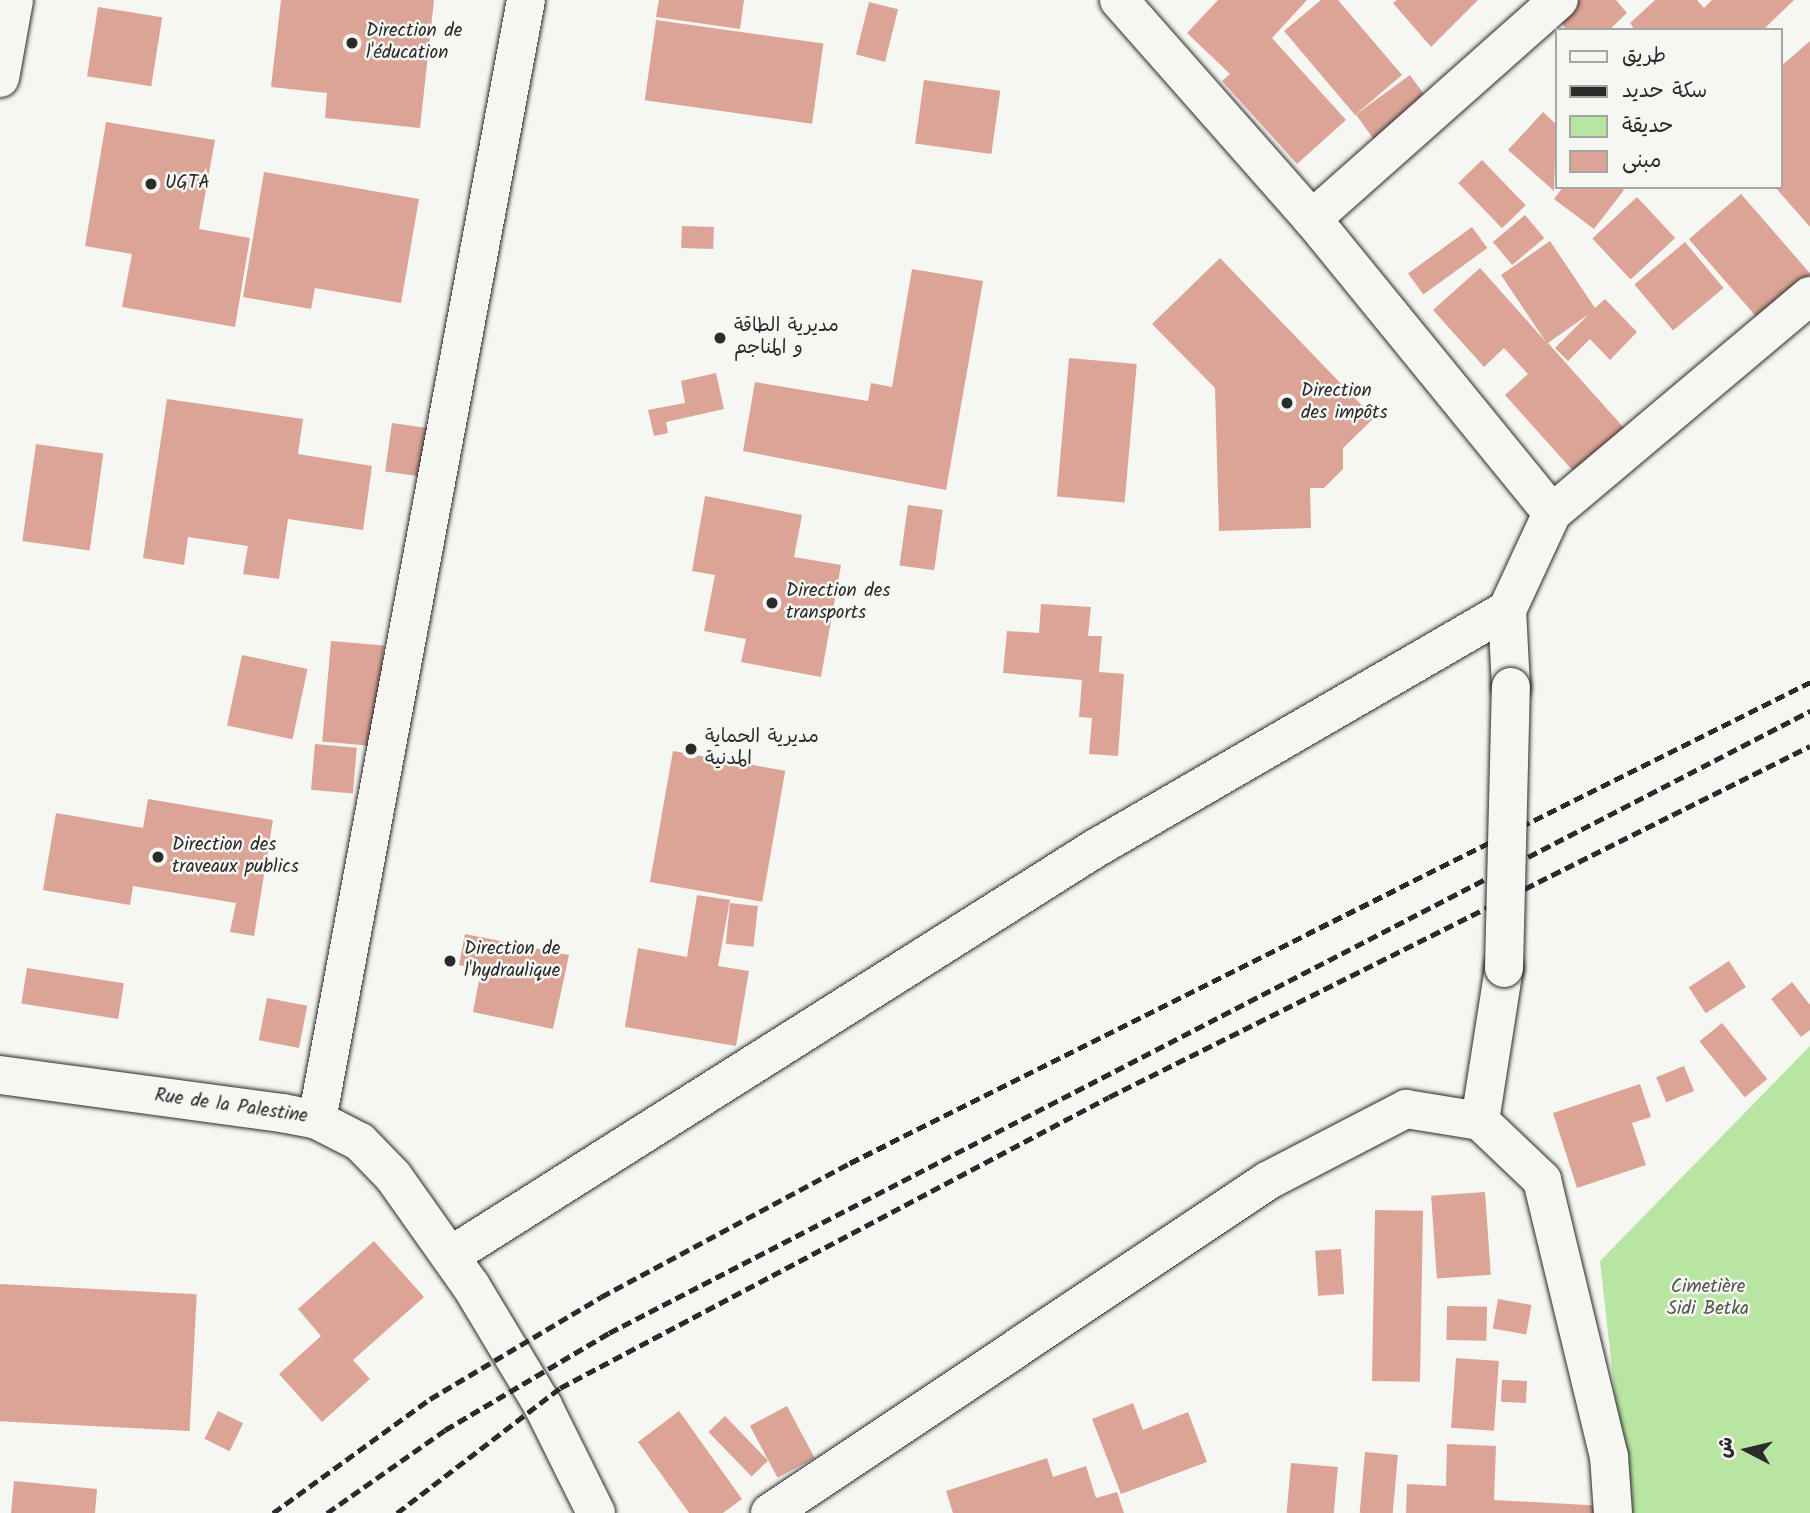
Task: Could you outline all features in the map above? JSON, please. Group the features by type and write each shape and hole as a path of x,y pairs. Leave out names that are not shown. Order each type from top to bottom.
{"street":[{"path":"0,78 14,0"},
{"path":"317,1120 526,0"},
{"path":"1119,0 1312,219 1552,513"},
{"path":"1312,219 1559,0"},
{"path":"1480,1121 1504,968 1511,687 1507,610 1552,513 1810,296"},
{"path":"461,1271 1096,848 1507,610"},
{"name":"Rue de la Palestine","path":"0,1075 317,1120 359,1142 393,1176 461,1271 543,1406 596,1513"},
{"path":"769,1513 1267,1181 1406,1109 1480,1121 1542,1180 1609,1456 1613,1513"}],"green space":[{"name":"Cimetière Sidi Betka","path":"1810,1046 1810,1513 1628,1513 1600,1261"}],"building":[{"name":"Direction de l'éducation","path":"281,0 434,0 420,128 325,118 327,93 271,87"},
{"path":"659,0 744,0 740,29 656,17"},
{"path":"1218,0 1307,0 1272,38 1346,120 1297,164 1222,81 1230,74 1187,33"},
{"path":"1321,0 1338,0 1402,75 1355,115 1284,31"},
{"path":"1397,0 1478,0 1431,47 1393,3"},
{"path":"1577,0 1616,0 1627,13 1611,28 1565,28 1558,19"},
{"path":"1655,0 1697,0 1704,8 1712,0 1794,0 1767,28 1634,28 1630,23"},
{"path":"869,2 898,9 885,62 856,54"},
{"path":"98,7 162,17 151,86 87,76"},
{"path":"656,20 823,44 812,124 645,100"},
{"path":"1810,41 1810,227 1777,189 1782,189 1782,65"},
{"path":"1410,75 1435,110 1381,149 1356,114"},
{"path":"924,80 1000,91 991,154 915,143"},
{"path":"1543,112 1554,122 1554,191 1508,150"},
{"name":"UGTA","path":"106,122 215,140 199,229 250,238 235,327 122,307 132,254 85,246"},
{"path":"1482,160 1526,205 1502,228 1458,183"},
{"path":"264,172 419,199 401,303 315,288 311,309 243,297"},
{"path":"1562,189 1624,190 1594,229 1554,199"},
{"path":"1741,194 1810,273 1758,319 1689,239"},
{"path":"1637,197 1675,238 1631,280 1592,239"},
{"path":"1525,215 1544,238 1512,265 1493,242"},
{"path":"682,226 714,227 713,249 681,248"},
{"path":"1472,227 1487,248 1423,294 1408,273"},
{"path":"1550,241 1595,308 1605,299 1637,332 1610,360 1590,339 1568,361 1555,348 1589,314 1548,343 1624,428 1575,473 1505,395 1528,374 1504,348 1484,367 1433,310 1480,268 1546,342 1501,275"},
{"path":"1685,242 1724,288 1673,330 1634,284"},
{"name":"Direction des impôts","path":"1220,258 1374,418 1343,448 1343,469 1324,488 1310,488 1311,528 1219,531 1215,388 1152,324"},
{"path":"912,269 983,281 946,490 743,451 755,382 868,401 871,383 892,387"},
{"path":"1069,358 1137,364 1125,502 1057,496"},
{"path":"716,373 724,409 666,422 668,433 654,436 648,410 685,403 681,381"},
{"path":"167,399 303,419 298,454 372,466 363,530 288,519 279,579 243,574 248,546 188,537 184,565 143,558"},
{"path":"392,423 433,429 426,477 385,472"},
{"path":"36,444 103,453 90,551 22,541"},
{"name":"Direction des transports","path":"705,496 802,515 794,557 841,565 821,677 741,662 746,639 704,631 715,575 692,571"},
{"path":"908,505 943,510 934,570 900,565"},
{"path":"1041,604 1091,607 1088,636 1102,636 1099,672 1124,674 1118,756 1089,754 1092,718 1079,717 1082,680 1003,673 1007,631 1039,633"},
{"path":"331,641 384,646 375,746 322,742"},
{"path":"242,655 308,669 293,739 227,725"},
{"path":"315,744 357,748 353,793 311,790"},
{"path":"673,751 785,771 762,902 650,882"},
{"name":"Direction des traveaux publics","path":"148,799 273,820 254,936 230,932 236,903 133,886 130,905 43,890 56,813 143,828"},
{"path":"697,895 730,900 718,966 749,971 736,1046 625,1027 638,948 687,957"},
{"path":"730,903 758,906 754,947 726,944"},
{"path":"465,934 569,955 553,1029 473,1012 481,970 459,965"},
{"path":"1729,961 1746,987 1706,1013 1689,987"},
{"path":"27,968 124,983 118,1019 21,1004"},
{"path":"1792,982 1810,1005 1810,1030 1801,1037 1771,999"},
{"path":"267,998 307,1006 299,1048 259,1040"},
{"path":"1722,1023 1767,1079 1745,1097 1699,1041"},
{"path":"1684,1066 1694,1091 1666,1102 1656,1077"},
{"path":"1640,1084 1651,1117 1632,1123 1646,1165 1577,1188 1553,1113"},
{"path":"1485,1192 1491,1275 1437,1279 1431,1196"},
{"path":"1375,1210 1423,1211 1420,1382 1372,1381"},
{"path":"374,1241 424,1297 353,1360 370,1379 322,1422 279,1374 321,1336 298,1309"},
{"path":"1341,1249 1344,1294 1318,1296 1315,1251"},
{"path":"0,1284 197,1294 190,1431 0,1421"},
{"path":"1498,1299 1531,1305 1526,1334 1493,1329"},
{"path":"1447,1306 1487,1307 1486,1341 1446,1340"},
{"path":"1456,1358 1499,1361 1494,1431 1451,1428"},
{"path":"1502,1380 1527,1381 1526,1403 1501,1402"},
{"path":"1133,1403 1143,1430 1188,1412 1207,1462 1121,1494 1092,1419"},
{"path":"787,1406 815,1458 778,1478 750,1426"},
{"path":"218,1411 243,1423 230,1451 204,1439"},
{"path":"679,1411 742,1499 723,1513 689,1513 638,1442"},
{"path":"725,1416 768,1461 752,1477 708,1432"},
{"path":"1447,1444 1496,1446 1494,1500 1605,1506 1604,1513 1406,1513 1407,1484 1446,1486"},
{"path":"1365,1452 1398,1455 1393,1513 1360,1513"},
{"path":"1047,1458 1053,1477 1086,1466 1096,1498 1117,1492 1124,1513 953,1513 946,1491"},
{"path":"1291,1463 1338,1467 1334,1513 1287,1513"},
{"path":"14,1481 97,1489 95,1513 11,1513"}],"railway":[{"path":"273,1513 430,1399 601,1297 850,1163 1810,682"},
{"path":"327,1513 445,1430 609,1333 1810,711"},
{"path":"397,1513 560,1388 1109,1097 1810,746"}],"place":[{"name":"Direction de l'éducation","path":"352,43"},
{"name":"UGTA","path":"151,184"},
{"name":"مديرية الطاقة و المناجم","path":"720,338"},
{"name":"Direction des impôts","path":"1287,403"},
{"name":"Direction des transports","path":"772,603"},
{"name":"مديرية الحماية المدنية","path":"691,749"},
{"name":"Direction des traveaux publics","path":"158,857"},
{"name":"Direction de l'hydraulique","path":"450,961"}]}
